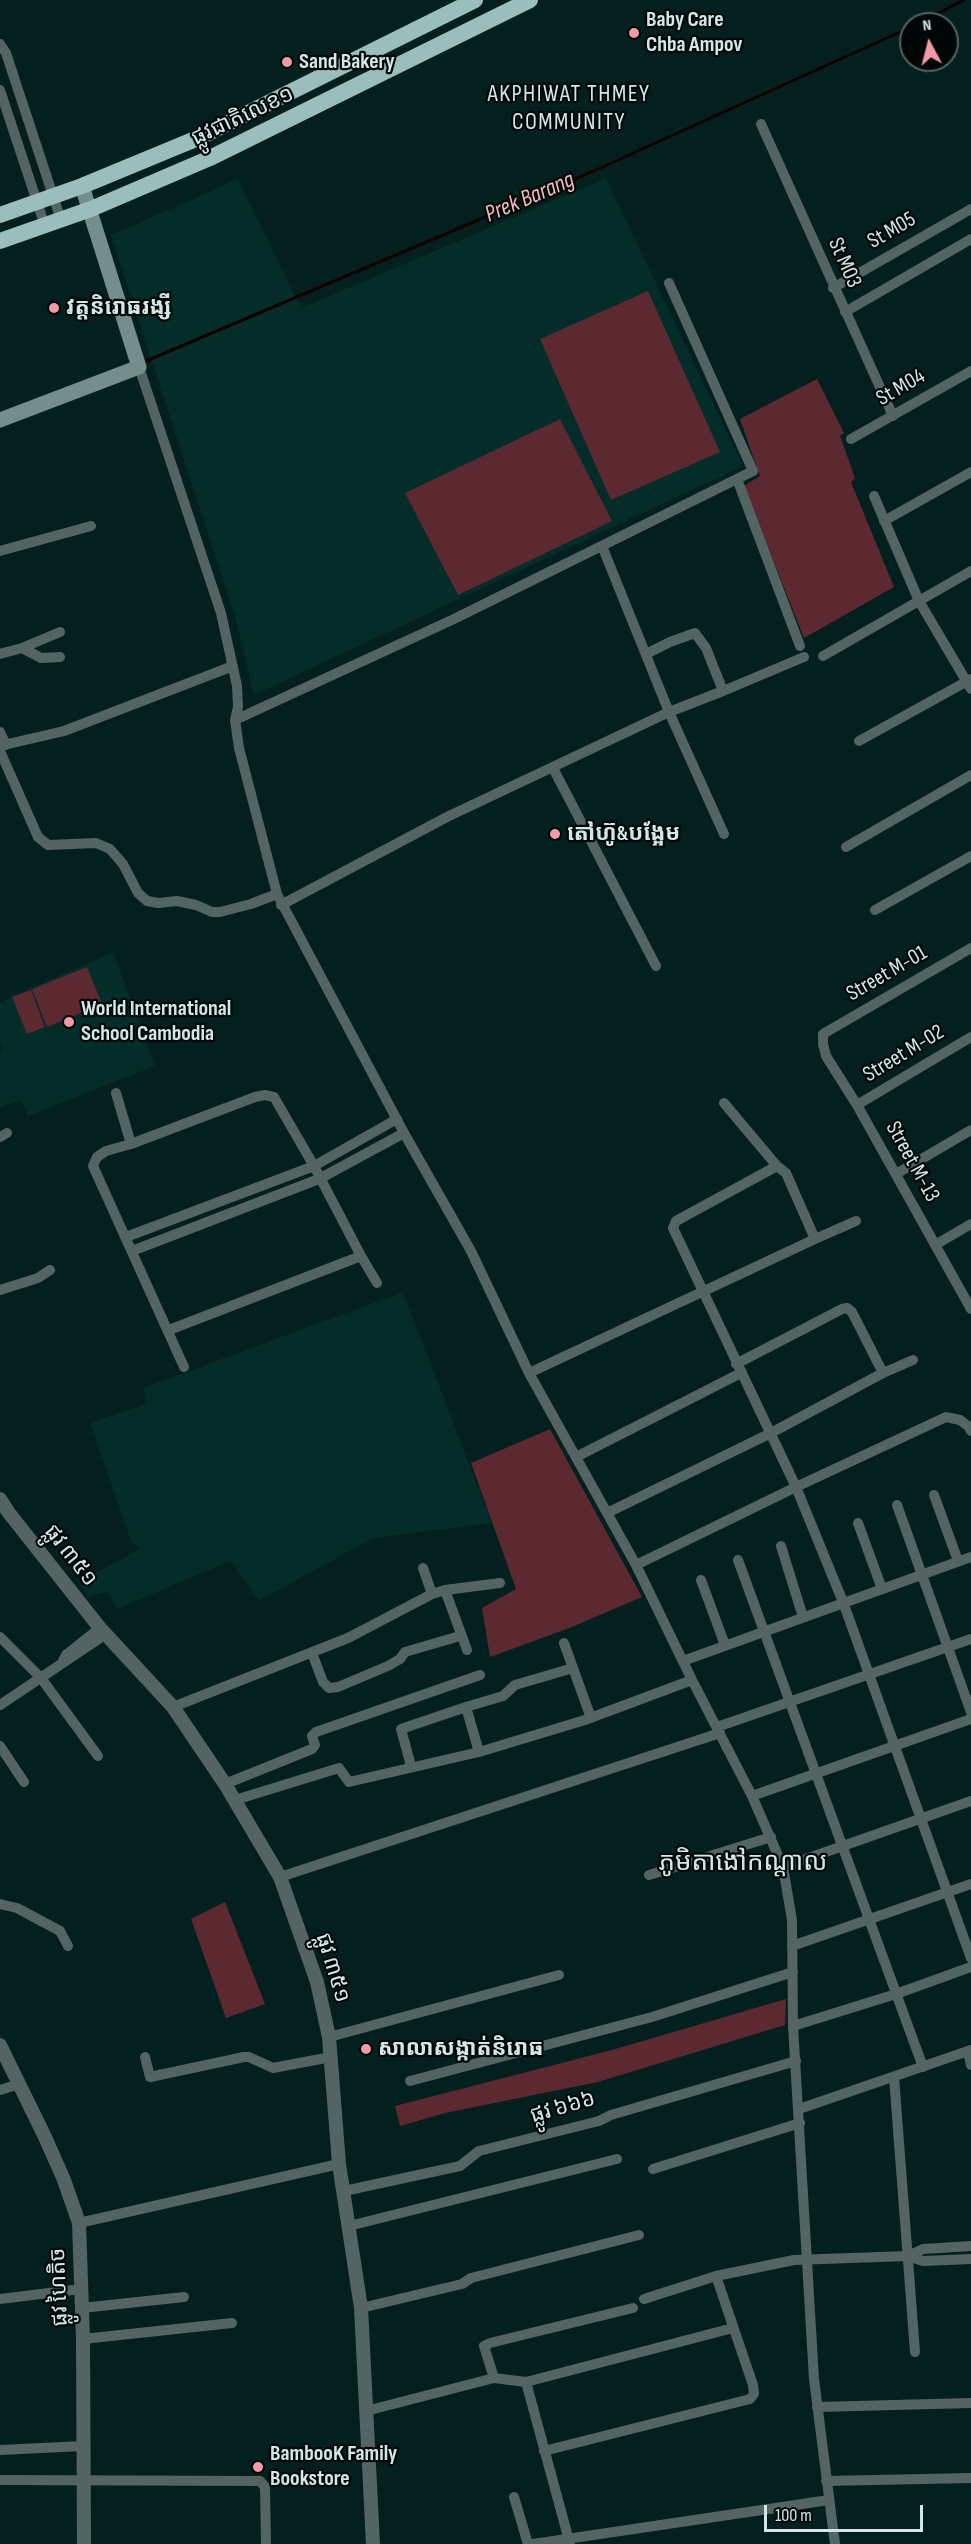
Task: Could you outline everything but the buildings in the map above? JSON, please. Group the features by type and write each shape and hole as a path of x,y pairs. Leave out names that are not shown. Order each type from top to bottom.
{"highway":[{"name":"ផ្លូវជាតិលេខ១","path":"0,215 82,186 198,138 475,0"},
{"name":"ផ្លូវជាតិលេខ១","path":"0,241 91,209 181,171 530,0"}],"main road":[{"path":"0,420 139,367 82,186"}],"street":[{"path":"0,44 6,53 62,220"},
{"path":"0,90 45,226"},
{"name":"St M03","path":"761,124 833,288 893,416"},
{"name":"St M05","path":"833,288 971,209"},
{"name":"St M05","path":"845,312 971,239"},
{"path":"236,720 371,658 753,471 669,283"},
{"path":"139,367 221,614 237,686 236,720 240,747 281,905 404,1133 471,1251 529,1373 636,1565 752,1796 783,1867 792,1920 793,2026 817,2407 835,2544"},
{"name":"St M04","path":"851,439 971,370"},
{"path":"884,521 971,472"},
{"path":"281,905 447,817 669,712 723,691 802,652 737,479"},
{"path":"859,741 969,683 919,601 873,496"},
{"path":"0,551 91,526"},
{"path":"602,546 669,712 724,834"},
{"path":"823,656 971,571"},
{"path":"0,654 22,648 60,632"},
{"path":"646,654 695,633 706,648 723,691"},
{"path":"22,648 41,657 60,657"},
{"path":"2,748 64,731 233,666"},
{"path":"0,732 2,748 38,837 48,845 96,843 110,849 123,864 138,893 147,901 158,903 177,901 196,905 212,912 220,912 277,894"},
{"path":"553,768 656,966"},
{"path":"846,847 971,775"},
{"path":"875,910 971,855"},
{"name":"Street M-01","path":"823,1034 971,948"},
{"name":"Street M-13","path":"823,1034 826,1056 857,1105 971,1308"},
{"name":"Street M-02","path":"857,1105 971,1037"},
{"path":"116,1093 131,1144"},
{"path":"184,1368 93,1166 97,1157 106,1151 131,1144 255,1097 265,1095 274,1097 377,1283"},
{"path":"724,1103 777,1166 786,1173 815,1239"},
{"path":"126,1237 314,1166 397,1119"},
{"path":"896,1174 971,1130"},
{"path":"132,1251 319,1179 404,1133"},
{"path":"777,1166 673,1224 796,1486 870,1674 971,1958"},
{"path":"529,1373 856,1221"},
{"path":"936,1245 971,1224"},
{"path":"168,1330 361,1256"},
{"path":"0,1290 38,1278 50,1270"},
{"path":"576,1457 842,1309 847,1308 852,1312 883,1373"},
{"path":"607,1513 770,1434 883,1373 913,1360"},
{"path":"636,1565 796,1486 946,1418 960,1420 971,1431"},
{"path":"934,1495 958,1562"},
{"name":"ផ្លូវ ៣៥១","path":"0,1499 103,1631 173,1707 225,1784 279,1877 317,1982 329,2037 339,2164 361,2308 373,2544"},
{"path":"897,1505 971,1712"},
{"path":"858,1523 882,1589"},
{"path":"781,1546 803,1617"},
{"path":"683,1661 971,1557"},
{"path":"738,1560 923,2067"},
{"path":"423,1568 432,1594"},
{"path":"701,1580 725,1645"},
{"path":"173,1707 348,1638 432,1594 445,1590 500,1583"},
{"path":"445,1590 467,1650"},
{"path":"0,1705 63,1661 66,1654 103,1631"},
{"path":"312,1653 322,1682 329,1688 338,1687 388,1666 400,1659 405,1652 460,1636"},
{"path":"0,1637 41,1678 98,1756"},
{"path":"279,1877 719,1730 971,1639"},
{"path":"564,1643 591,1718"},
{"path":"411,1766 401,1729 503,1696 515,1685 573,1668"},
{"path":"225,1784 312,1749 315,1745 312,1736 316,1732 480,1676"},
{"path":"235,1800 339,1768 349,1782 479,1752 591,1718 692,1680"},
{"path":"466,1707 479,1752"},
{"path":"752,1796 971,1719"},
{"path":"0,1746 24,1782"},
{"path":"783,1867 971,1802"},
{"path":"649,1875 771,1837"},
{"path":"792,1946 971,1884"},
{"path":"0,1904 17,1908 60,1931 68,1946"},
{"path":"793,2026 896,1994 971,1966"},
{"path":"410,2081 652,2017 794,1972"},
{"path":"329,2037 559,1975"},
{"name":"ផ្លូវ ហៃតិច","path":"0,2045 64,2180 79,2223 83,2339 84,2544"},
{"path":"799,2109 894,2078 969,2050 971,2065"},
{"path":"145,2057 150,2077 244,2057 273,2068 331,2057"},
{"name":"ផ្លូវ ៦៦៦","path":"344,2192 460,2166 478,2151 599,2121 611,2115 795,2061"},
{"path":"894,2078 915,2352"},
{"path":"0,2090 20,2084"},
{"path":"653,2169 800,2124"},
{"path":"349,2226 617,2159"},
{"path":"79,2223 339,2164"},
{"path":"361,2308 462,2284 471,2278 639,2235"},
{"path":"908,2256 923,2249 971,2246"},
{"path":"644,2299 716,2276 808,2259 908,2256 923,2261 971,2259"},
{"path":"544,2451 750,2399 754,2394 753,2385 716,2276"},
{"path":"0,2299 81,2289"},
{"path":"82,2308 184,2297"},
{"path":"494,2378 484,2346 633,2308"},
{"path":"83,2339 232,2323"},
{"path":"366,2411 494,2378 526,2382 733,2328"},
{"path":"526,2382 569,2541"},
{"path":"817,2407 971,2403"},
{"path":"0,2450 83,2446"},
{"path":"826,2481 971,2478"},
{"path":"0,2480 260,2481 265,2487 266,2544"},
{"path":"514,2497 531,2544 569,2541 829,2500"}],"shaded area":[{"path":"606,178 743,466 254,695 235,617 111,235 238,179 301,308"},
{"path":"648,291 720,452 611,500 540,339"},
{"path":"817,379 844,433 840,436 855,478 851,482 894,587 804,638 744,486 760,476 740,419"},
{"path":"560,419 612,521 458,595 405,493"},
{"name":"World International School Cambodia","path":"113,952 155,1066 28,1116 21,1100 0,1108 0,1052 3,1051 0,1042 0,1002"},
{"path":"87,967 102,1004 47,1027 32,989"},
{"path":"31,990 45,1027 27,1034 12,997"},
{"path":"403,1292 492,1523 373,1538 259,1601 230,1561 117,1609 107,1591 88,1597 79,1581 140,1549 131,1541 90,1423 146,1404 143,1388"},
{"path":"550,1429 642,1597 572,1627 490,1657 482,1608 516,1589 471,1463"},
{"path":"225,1902 265,2004 226,2018 191,1919"},
{"path":"786,1999 785,2025 598,2082 445,2113 400,2126 395,2106 612,2050"}],"waterway":[{"name":"Prek Barang","path":"940,12 964,0"},
{"name":"Prek Barang","path":"146,361 596,170 899,32"}],"place":[{"name":"Baby Care Chba Ampov","path":"634,33"},
{"name":"Sand Bakery","path":"287,62"},
{"name":"វត្តនិរោធរង្សី","path":"54,308"},
{"name":"តៅហ៊ូ&បង្អែម","path":"555,834"},
{"name":"World International School Cambodia","path":"69,1022"},
{"name":"សាលាសង្កាត់និរោធ","path":"366,2049"},
{"name":"BambooK Family Bookstore","path":"258,2467"}],"district":[{"name":"AKPHIWAT THMEY COMMUNITY","path":"569,109"},
{"name":"ភូមិតាងៅកណ្តាល","path":"743,1863"}]}
